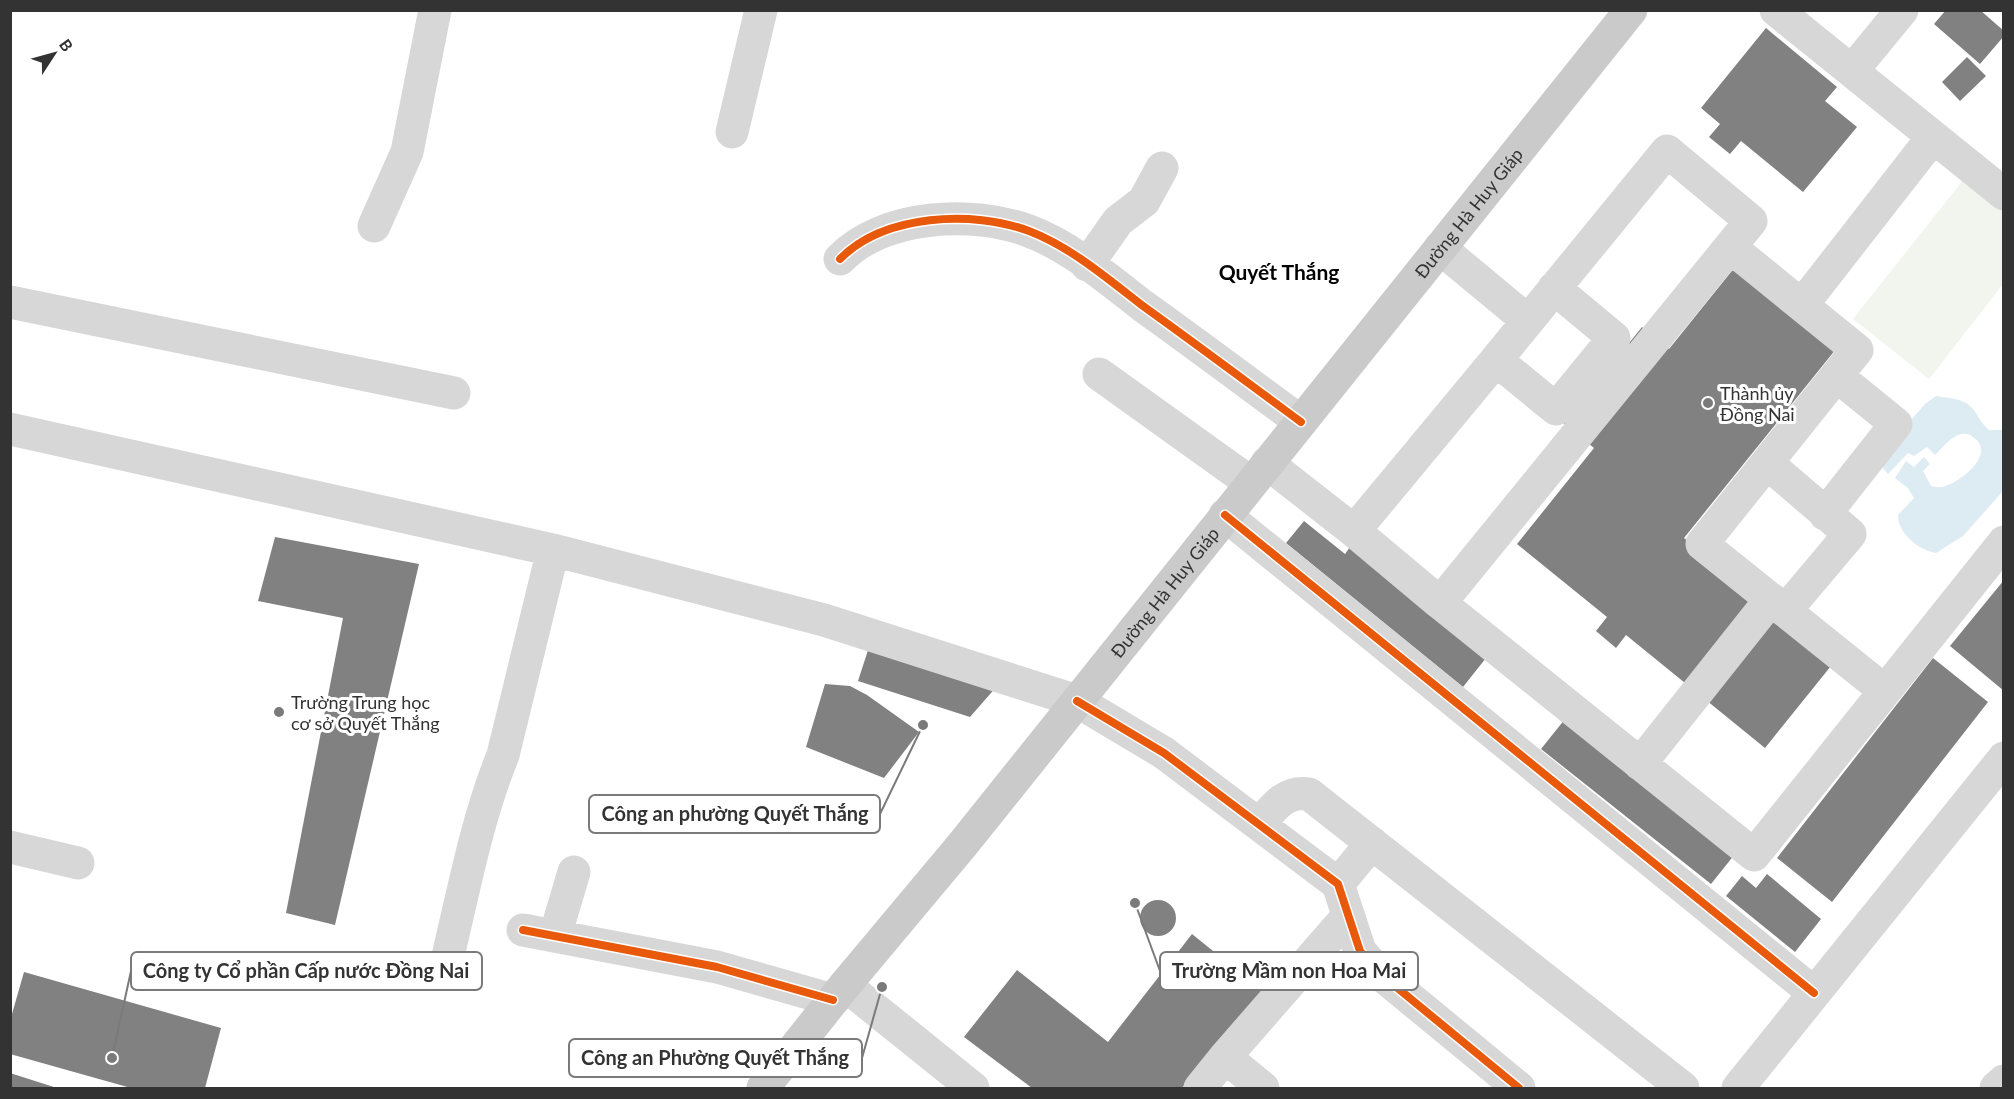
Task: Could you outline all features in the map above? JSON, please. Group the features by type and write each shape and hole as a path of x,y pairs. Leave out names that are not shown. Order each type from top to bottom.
{"main road":[{"name":"Đường Hà Huy Giáp","path":"763,1089 1631,10"}],"street":[{"path":"374,226 407,152 435,10"},
{"path":"732,132 761,10"},
{"path":"1776,10 2002,190"},
{"path":"1852,71 1902,10"},
{"path":"1802,305 1933,137"},
{"path":"1354,531 1667,151 1751,221 1440,603"},
{"path":"1087,265 1118,221 1144,201 1162,168"},
{"path":"840,259 852,246 888,229 918,222 955,219 1000,223 1029,231 1087,265 1301,422"},
{"path":"1730,247 1857,350 1702,544 1885,691"},
{"path":"1440,248 1528,321"},
{"path":"1496,360 1556,409 1614,338 1554,288"},
{"path":"10,303 454,393"},
{"path":"1586,372 1611,393"},
{"path":"1099,374 1354,531 1440,603 1754,855 2004,542"},
{"path":"1826,514 1896,424 1837,376"},
{"path":"10,429 553,550 824,620 1077,701 1164,753 1338,884 1360,951 1378,972 1519,1089"},
{"path":"1640,764 1778,605 1850,534 1767,463"},
{"path":"1225,515 1814,993"},
{"path":"448,956 476,843 503,755 553,550"},
{"path":"1738,1089 2004,758"},
{"path":"1260,824 1280,801 1300,792 1309,794 1683,1089"},
{"path":"1338,884 1371,843"},
{"path":"10,847 78,863"},
{"path":"555,936 574,872"},
{"path":"1200,1089 1225,1056 1348,916"},
{"path":"523,930 839,993 973,1089"},
{"path":"1225,1056 1263,1089"},
{"path":"1996,1089 2004,1081"}],"shaded area":[{"path":"1968,174 2003,202 2003,284 1929,379 1853,319"},
{"path":"1936,396 1966,403 1989,430 2003,430 2003,491 1963,536 1936,553 1917,545 1902,529 1898,515 1914,498 1908,488 1895,478 1906,461 1914,467 1924,457 1930,464 1923,471 1931,486 1942,487 1952,483 1968,473 1974,466 1981,451 1979,443 1969,435 1958,435 1947,442 1935,455 1927,447 1914,456 1908,453 1888,474 1876,460 1925,404"}],"building":[{"path":"1946,10 1980,10 2004,31 2004,36 1980,64 1934,24"},
{"path":"1766,28 1837,87 1825,101 1857,127 1803,192 1741,141 1730,154 1709,137 1720,124 1701,108"},
{"path":"1967,57 1986,76 1960,101 1942,82"},
{"path":"1735,267 1836,349 1684,538 1835,661 1765,748 1626,635 1616,648 1596,631 1607,617 1517,544 1594,448 1564,424 1642,327 1669,349"},
{"path":"1304,521 1345,554 1350,547 1486,658 1463,687 1286,543"},
{"path":"275,537 419,564 335,925 286,913 343,618 258,601"},
{"path":"2004,580 2004,691 1950,646"},
{"path":"870,644 998,685 970,717 858,681"},
{"path":"1933,658 1988,702 1832,902 1777,858"},
{"path":"825,684 850,686 867,695 919,732 884,778 806,747"},
{"path":"1565,719 1735,854 1711,884 1541,749"},
{"path":"1767,874 1821,919 1795,952 1726,896 1742,876 1756,888"},
{"path":"1158,900 1171,905 1176,918 1171,931 1158,936 1145,931 1140,918 1145,905"},
{"path":"1192,934 1265,993 1182,1088 1032,1088 964,1037 1017,970 1108,1042"},
{"path":"24,972 221,1028 205,1088 131,1088 10,1054 10,1021"},
{"path":"10,1073 57,1088 10,1088"}],"cycle path":[{"path":"840,259 858,244 880,233 930,220 982,220 1007,224 1029,231 1089,264 1301,422"},
{"path":"1225,515 1814,993"},
{"path":"1077,701 1164,753 1338,884 1360,951 1378,972 1519,1088"},
{"path":"523,930 717,967 833,1000"}],"place":[{"name":"Thành ủy Đồng Nai","path":"1708,403"},
{"name":"Trường Trung học cơ sở Quyết Thắng","path":"279,712"},
{"name":"Công an phường Quyết Thắng","path":"923,725"},
{"name":"Trường Mầm non Hoa Mai","path":"1135,903"},
{"name":"Công an Phường Quyết Thắng","path":"882,987"},
{"name":"Công ty Cổ phần Cấp nước Đồng Nai","path":"112,1058"}],"district":[{"name":"Quyết Thắng","path":"1279,271"}]}
